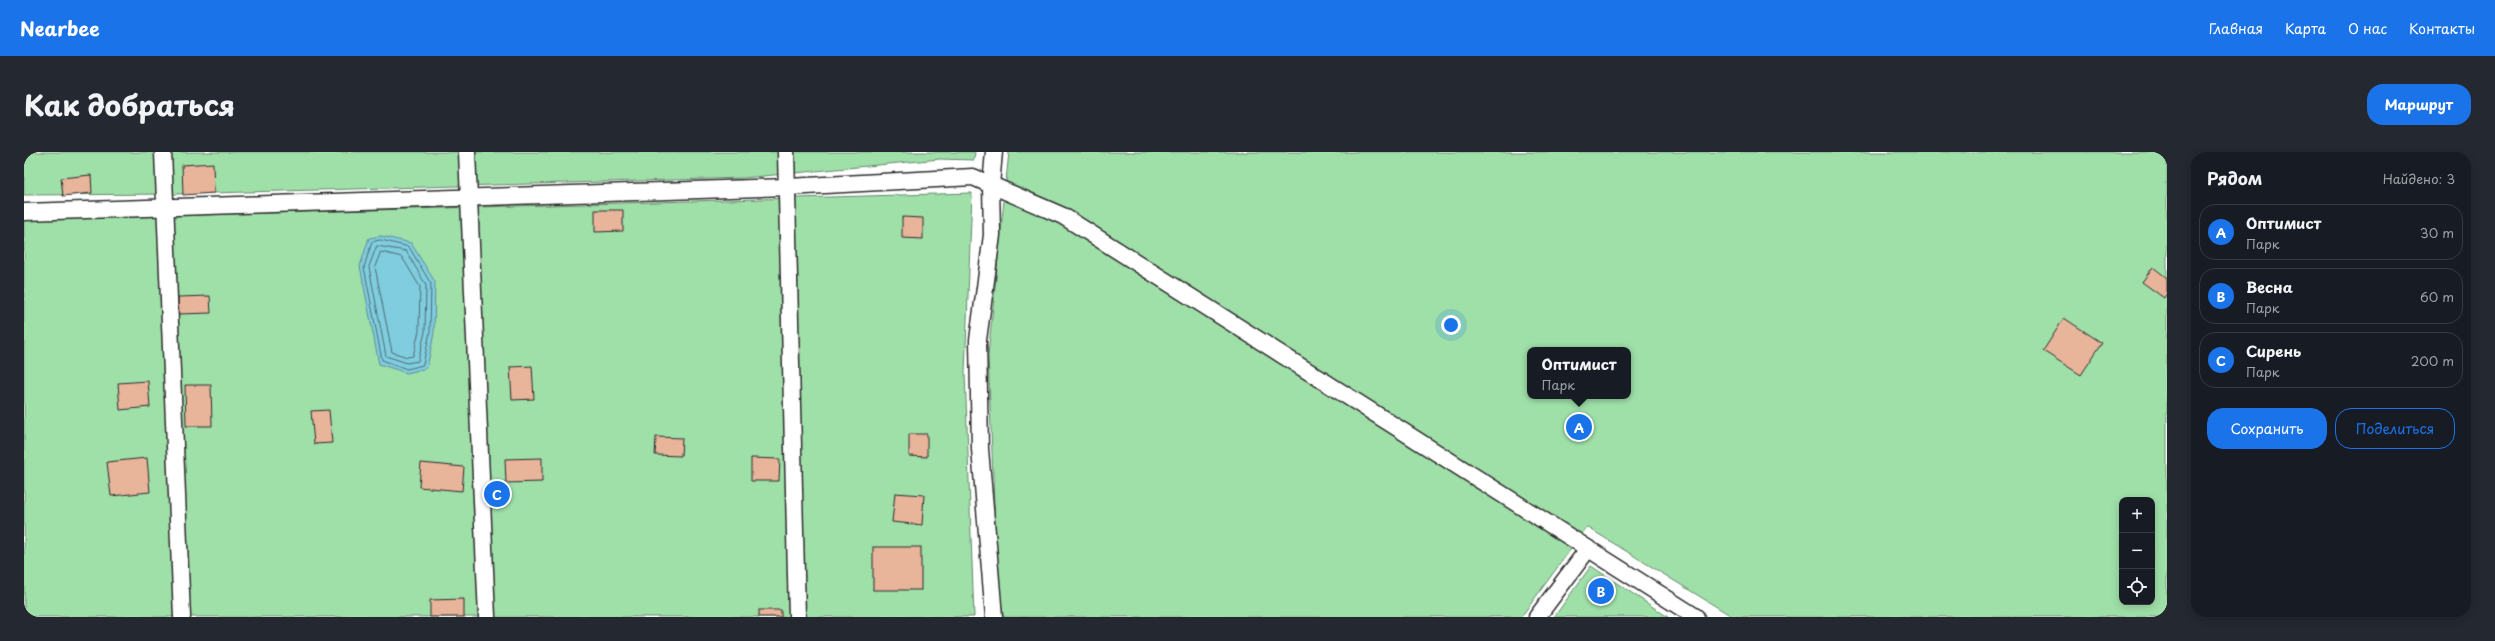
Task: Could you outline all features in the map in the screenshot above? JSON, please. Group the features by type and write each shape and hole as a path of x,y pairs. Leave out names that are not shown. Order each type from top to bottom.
{"lane":[{"path":"163,152 182,617"},
{"path":"467,152 487,617"},
{"path":"786,152 797,617"},
{"path":"994,152 991,185 992,235 978,340 980,449 994,617"},
{"path":"24,212 788,187 973,177 1063,216 1696,617"},
{"path":"1537,617 1588,549"}],"green space":[{"path":"24,152 975,152 974,160 940,159 743,178 176,194 24,195"},
{"path":"1009,152 2167,152 2167,617 1733,617 1587,527 1521,617 1003,617 997,575 988,355"},
{"path":"972,193 965,372 974,617 24,617 24,220"},
{"path":"1591,566 1668,617 1554,617"}],"water":[{"path":"381,236 411,243 435,282 434,333 427,368 407,373 379,364 360,266 369,238"}],"building":[{"path":"213,163 214,193 183,195 182,165"},
{"path":"91,175 92,193 63,196 61,178"},
{"path":"595,210 623,210 623,231 595,232"},
{"path":"902,217 923,218 923,239 902,238"},
{"path":"2153,267 2167,278 2167,293 2164,298 2142,282"},
{"path":"210,296 211,313 179,314 178,297"},
{"path":"2064,318 2102,343 2081,375 2043,351"},
{"path":"532,366 534,399 512,400 510,367"},
{"path":"148,381 150,407 120,410 118,383"},
{"path":"185,385 211,385 212,426 186,426"},
{"path":"329,410 332,443 314,444 311,411"},
{"path":"909,434 927,434 927,457 909,456"},
{"path":"656,437 682,438 681,456 655,455"},
{"path":"147,458 150,492 111,496 107,462"},
{"path":"542,458 542,482 506,483 505,459"},
{"path":"751,458 780,459 779,481 751,481"},
{"path":"421,463 464,467 462,491 419,487"},
{"path":"895,493 924,495 922,525 892,522"},
{"path":"873,547 921,547 921,590 873,590"},
{"path":"464,599 464,617 430,617 430,600"},
{"path":"759,610 781,610 781,617 759,617"}],"place":[{"name":"Оптимист","path":"1579,427"},
{"name":"Сирень","path":"497,494"},
{"name":"Весна","path":"1601,591"}]}
